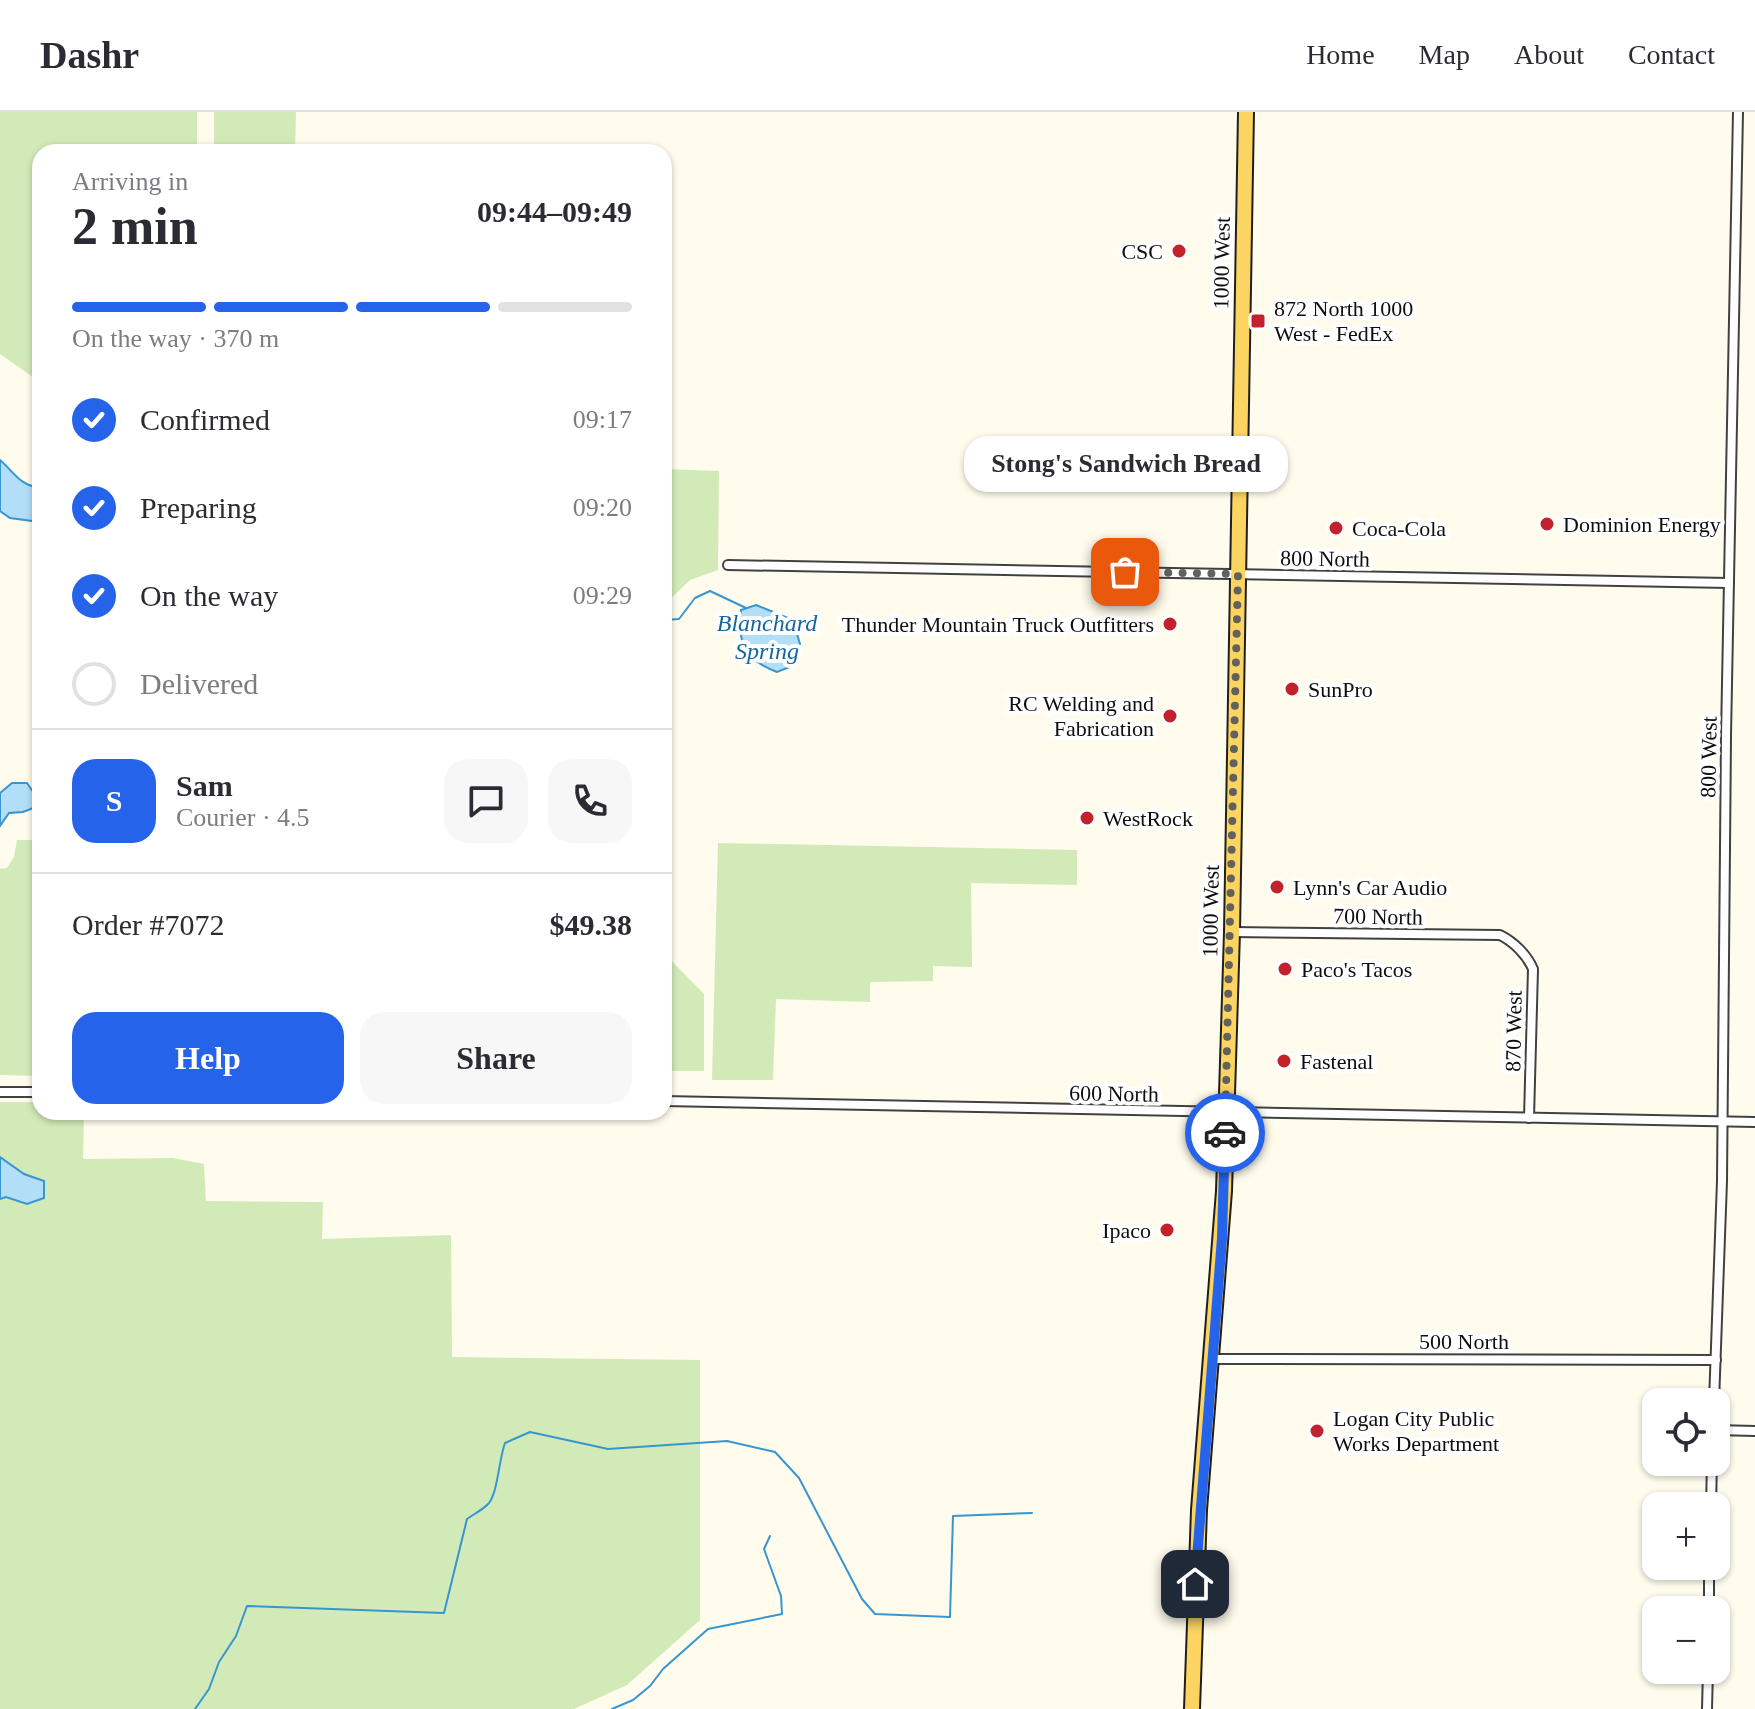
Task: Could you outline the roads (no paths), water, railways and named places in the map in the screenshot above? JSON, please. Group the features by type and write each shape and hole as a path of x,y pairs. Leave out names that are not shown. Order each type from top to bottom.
{"main road":[{"name":"1000 West","path":"1192,1709 1197,1552 1222,1238 1232,932 1246,112"}],"street":[{"name":"800 West","path":"1715,1388 1722,1121 1738,112"},
{"name":"800 North","path":"728,565 1729,583"},
{"name":"700 North","path":"1232,932 1500,935 1519,949"},
{"name":"870 West","path":"1519,949 1533,969 1529,1118"},
{"path":"0,1092 32,1092"},
{"name":"600 North","path":"672,1101 1755,1122"},
{"name":"500 North","path":"1212,1359 1716,1360"},
{"path":"1730,1430 1755,1431"},
{"path":"1707,1709 1708,1684"}],"water":[{"path":"0,460 22,481 32,486 32,521 10,518 0,511"},
{"name":"Blanchard Spring","path":"756,605 793,620 800,644 795,665 777,672 750,656 740,632 741,610"},
{"path":"12,783 27,783 32,790 32,809 9,813 0,826 0,793"},
{"path":"0,1157 24,1174 44,1181 44,1198 27,1204 6,1197 0,1199"}],"waterway":[{"path":"672,619 679,619 695,598 710,591 746,608"},
{"path":"195,1709 209,1689 219,1662 236,1636 247,1606 444,1613 467,1519 492,1498 505,1443 530,1432 608,1449 727,1441 775,1452 799,1478 862,1599 875,1614 950,1617 953,1516 1032,1513"},
{"path":"612,1709 633,1700 650,1686 663,1669 708,1629 782,1614 781,1596 764,1549 770,1536"}],"place":[{"name":"CSC","path":"1179,251"},
{"name":"872 North 1000 West - FedEx","path":"1258,321"},
{"name":"Dominion Energy","path":"1547,524"},
{"name":"Coca-Cola","path":"1336,528"},
{"name":"Stong's Sandwich Bread","path":"1125,572"},
{"name":"Thunder Mountain Truck Outfitters","path":"1170,624"},
{"name":"SunPro","path":"1292,689"},
{"name":"RC Welding and Fabrication","path":"1170,716"},
{"name":"WestRock","path":"1087,818"},
{"name":"Lynn's Car Audio","path":"1277,887"},
{"name":"Paco's Tacos","path":"1285,969"},
{"name":"Fastenal","path":"1284,1061"},
{"name":"Ipaco","path":"1167,1230"},
{"name":"Logan City Public Works Department","path":"1317,1431"}]}
